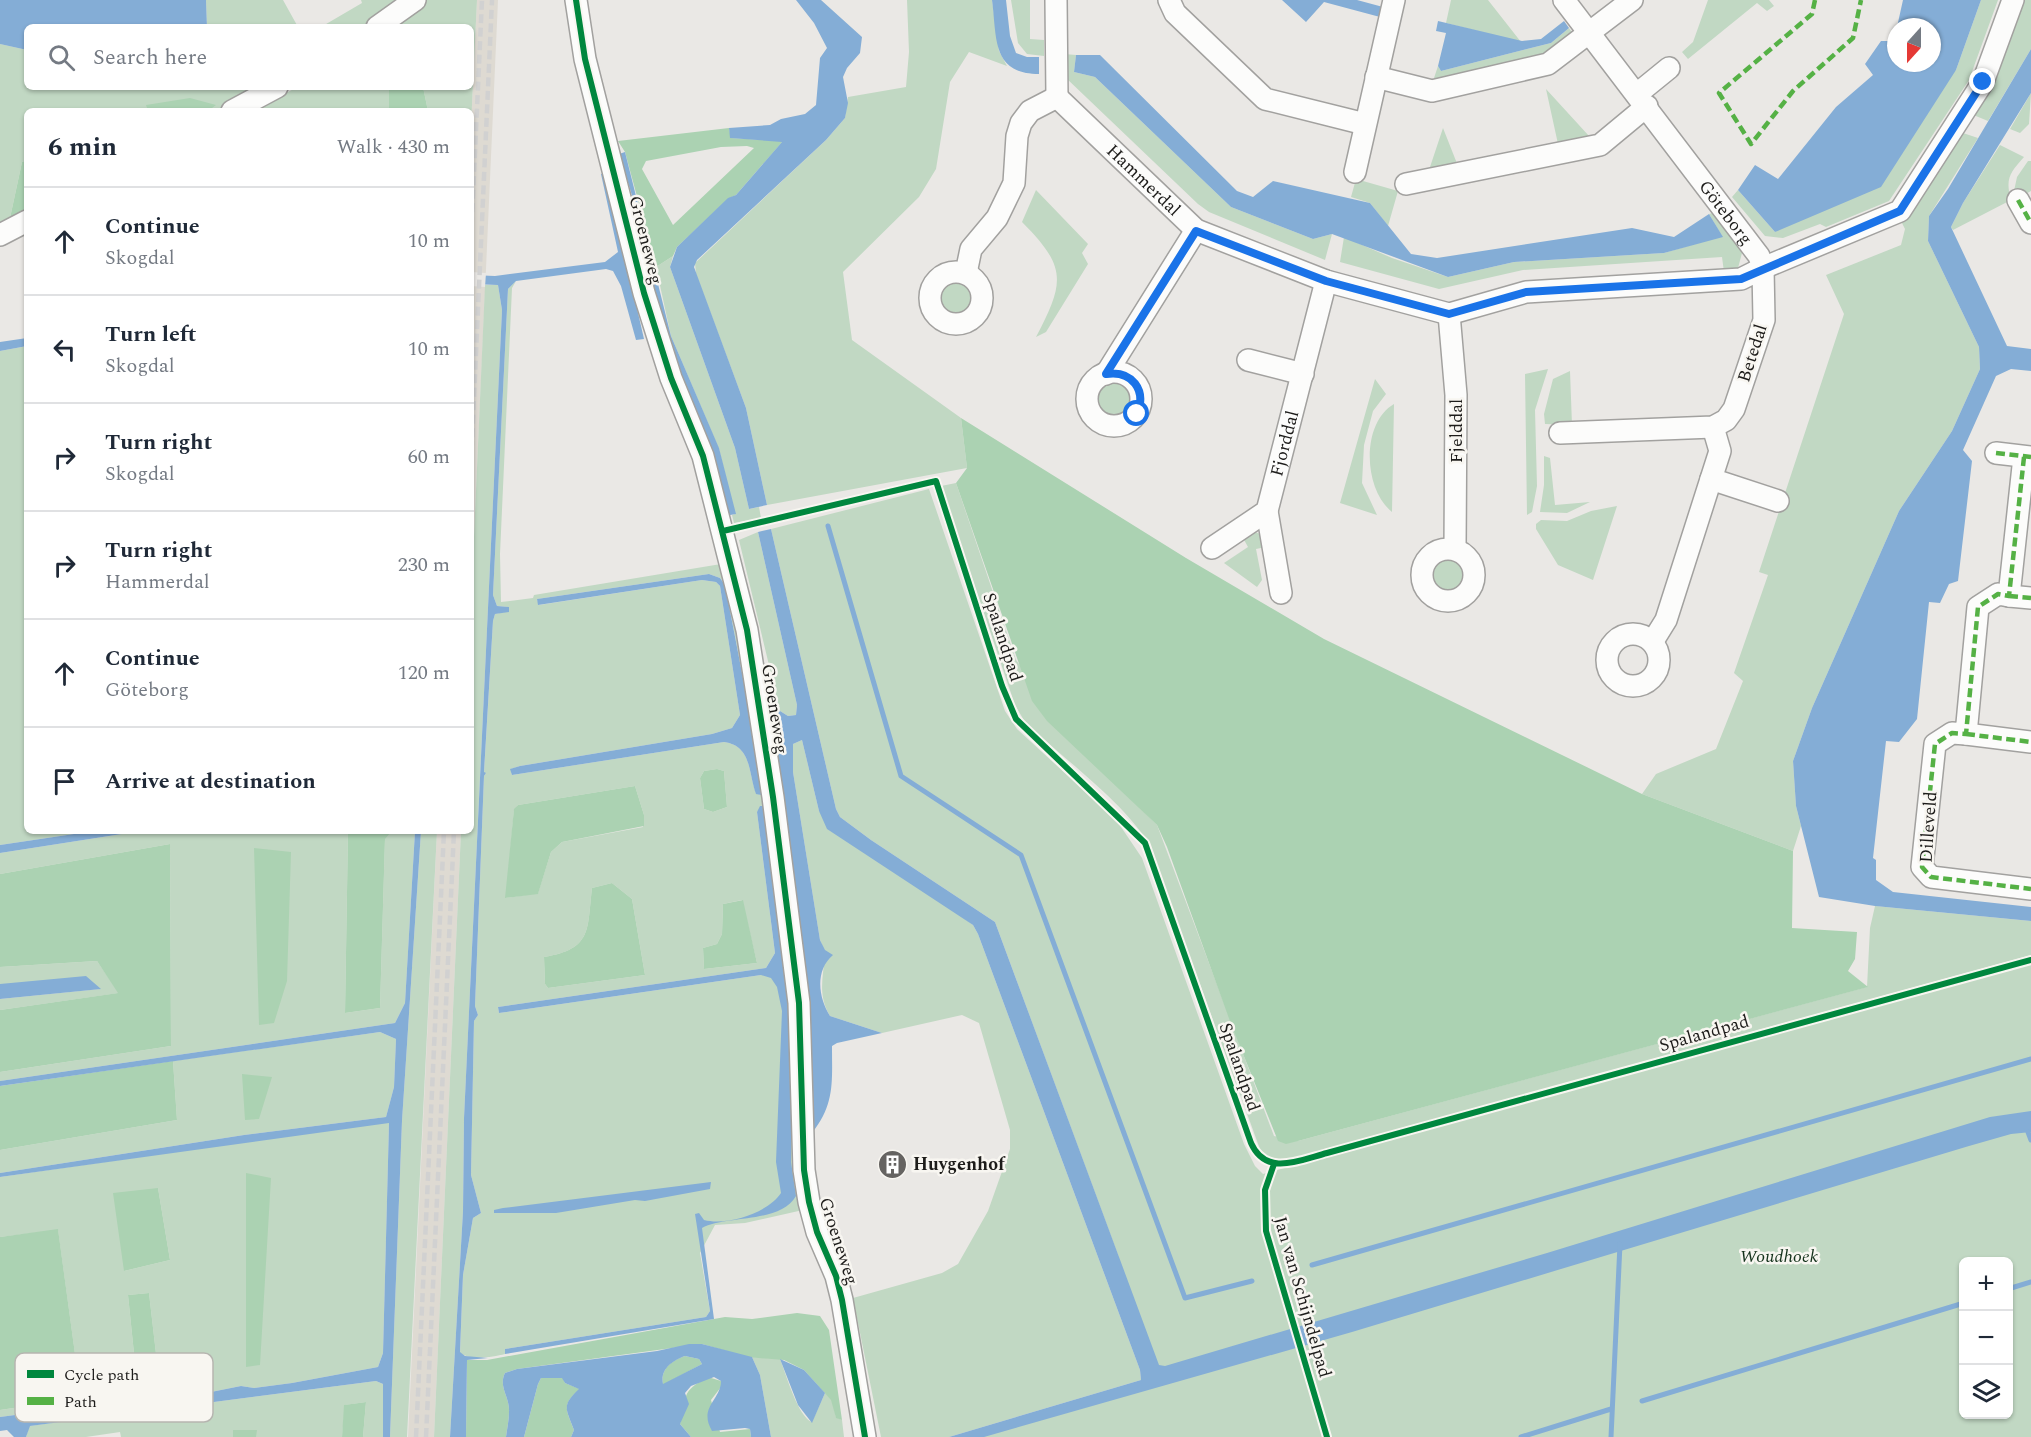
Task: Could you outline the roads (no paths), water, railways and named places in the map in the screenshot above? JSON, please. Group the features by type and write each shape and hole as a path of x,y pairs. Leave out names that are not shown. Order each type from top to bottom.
{"street":[{"path":"381,24 415,0"},
{"name":"Groeneweg","path":"576,0 585,59 644,293 671,378 703,456 747,630 773,797 799,1003 804,1170 808,1202 817,1232 836,1276 842,1300 865,1437"},
{"path":"966,273 971,249 997,218 1014,183 1021,123 1030,111 1057,97 1056,0"},
{"path":"1169,0 1175,13 1265,99 1365,124"},
{"path":"1355,172 1394,0"},
{"name":"Göteborg","path":"1564,0 1759,256 1763,268"},
{"path":"1376,77 1432,91 1548,64 1632,0"},
{"path":"1449,314 1526,292 1741,279 1900,211 1983,82 2013,0"},
{"path":"1406,184 1600,146 1670,68"},
{"path":"238,108 271,90"},
{"name":"Hammerdal","path":"1057,97 1196,231 1326,281 1449,314"},
{"path":"2018,200 2031,224"},
{"path":"0,235 24,223"},
{"path":"1106,374 1196,231"},
{"name":"Betedal","path":"1713,427 1726,420 1734,409 1764,320 1763,268"},
{"name":"Fjorddal","path":"1281,593 1267,511 1326,281"},
{"name":"Fjelddal","path":"1449,314 1456,395 1455,549"},
{"path":"1248,360 1303,374"},
{"path":"1560,433 1713,427 1720,451 1666,620 1653,641"},
{"path":"1996,453 2027,457 2009,596"},
{"path":"1711,479 1778,501"},
{"path":"1212,548 1267,511"},
{"path":"1966,735 1978,607 1998,594 2031,598"},
{"name":"Dilleveld","path":"2031,742 1952,733 1935,744 1922,867 1931,878 2031,888"}],"water":[{"path":"0,0 206,0 207,24 24,24 24,49 0,44"},
{"path":"796,0 821,0 862,37 860,53 847,68 843,77 848,103 845,118 826,140 697,260 694,267 746,408 767,505 749,509 735,448 670,267 677,247 728,198 736,195 782,142 730,138 729,128 770,125 781,119 805,114 816,105 820,58 827,48 814,23"},
{"path":"992,0 1006,0 1010,36 1016,53 1027,57 1039,57 1039,74 1012,68 1004,60 996,40"},
{"path":"1282,0 1357,0 1383,7 1380,17 1324,2 1306,22"},
{"path":"1903,0 1981,0 1956,70 1881,187 1775,232 1738,190 1755,165 1778,179 1836,107 1873,75 1865,64 1881,41 1887,41 1887,72 1941,72 1941,18 1899,18"},
{"path":"1438,21 1522,41 1541,39 1564,21 1569,28 1551,43 1441,71 1438,66 1446,33 1436,31"},
{"path":"2031,49 2031,93 1963,203 1951,227 2007,346 2031,349 2031,371 2011,369 1996,376 1963,450 1972,461 1958,581 1949,584 1940,603 1929,602 1917,719 1899,742 1886,741 1873,858 1876,860 1876,880 1893,892 2031,907 2031,921 1875,906 1819,897 1796,806 1793,761 1812,708 1899,511 1952,431 1980,369 1979,347 1928,241 1929,216 1948,189"},
{"path":"1076,55 1100,55 1237,191 1253,197 1273,181 1370,203 1411,254 1437,258 1632,228 1674,237 1709,214 1723,237 1664,253 1514,262 1448,277 1332,234 1313,239 1231,207 1095,77 1074,72"},
{"path":"625,152 671,336 719,448 736,514 730,515 728,512 659,311 635,205 619,154"},
{"path":"606,173 644,339 636,340 621,286 613,271 606,269 516,281 508,289 493,595 497,606 509,607 509,612 495,614 493,621 484,772 486,773 484,776 475,1006 478,1015 474,1021 471,1175 481,1213 473,1218 463,1275 460,1352 465,1356 488,1358 467,1360 466,1437 450,1437 463,1211 464,1118 502,310 498,285 474,284 474,275 495,276 605,262 618,252 601,174"},
{"path":"24,338 24,347 0,351 0,342"},
{"path":"771,529 836,809 840,817 871,840 995,922 1159,1365 1165,1366 1547,1253 1990,1117 2031,1111 2031,1132 2011,1134 1969,1146 1352,1332 984,1437 949,1437 1141,1380 1140,1370 978,934 973,925 827,829 819,811 802,740 793,744 793,772 820,940 825,950 833,955 823,968 821,976 823,1001 830,1016 882,1033 832,1046 831,1092 825,1112 812,1133 812,1061 808,1021 765,701 772,684 780,711 788,716 796,715 797,705 758,532"},
{"path":"709,574 720,578 725,585 760,766 761,795 756,794 748,761 744,754 733,744 724,742 512,775 510,769 520,766 712,734 732,728 740,715 720,586 716,582 702,580 538,605 537,599"},
{"path":"760,806 765,806 793,1032 791,1162 796,1196 778,1211 752,1218 725,1221 702,1228 714,1319 505,1354 505,1349 706,1317 710,1311 695,1214 699,1213 704,1220 735,1219 757,1212 781,1193 776,1162 782,1011 777,987 771,978 761,975 499,1013 498,1007 766,968 775,953 757,812"},
{"path":"74,834 122,834 0,853 0,845"},
{"path":"415,834 421,834 402,1121 390,1437 383,1437 383,1384 376,1381 213,1402 213,1392 241,1386 254,1388 292,1383 378,1367 383,1353 389,1123 0,1177 0,1173 244,1135 386,1117 394,1087 396,1039 380,1032 0,1086 0,1081 395,1023 405,1003"},
{"path":"86,976 101,989 0,999 0,984"},
{"path":"711,1182 710,1189 645,1201 635,1200 556,1213 494,1213 494,1210 503,1208"},
{"path":"689,1344 702,1344 752,1357 760,1375 771,1437 751,1437 750,1429 745,1428 712,1431 708,1423 709,1410 718,1393 721,1381 714,1377 691,1386 685,1393 689,1404 680,1424 691,1437 571,1437 574,1430 567,1412 567,1404 579,1389 565,1383 562,1378 541,1378 524,1437 506,1437 509,1412 503,1388 505,1373 517,1369 657,1351","holes":["685,1356 699,1359 702,1364 663,1384 665,1370 676,1360"]},
{"path":"780,1359 804,1370 825,1393 812,1423 798,1405"},
{"path":"15,1415 15,1422 61,1422 30,1426 26,1437 14,1437 7,1430 0,1431 0,1417"}],"waterway":[{"path":"828,526 901,776 1021,855 1185,1298 1252,1281"},
{"path":"1312,1265 2031,1059"},
{"path":"2028,1132 2031,1140"},
{"path":"1611,1437 1620,1244"},
{"path":"2013,1287 2031,1282"},
{"path":"1642,1401 1959,1305"},
{"path":"1521,1437 1611,1409"}],"railway":[{"path":"474,174 482,0"},
{"path":"474,398 492,0"},
{"path":"416,1437 444,834"},
{"path":"426,1437 454,834"}],"place":[{"name":"Huygenhof","path":"892,1164"}],"park label":[{"name":"Woudhoek","path":"1779,1256"}]}
